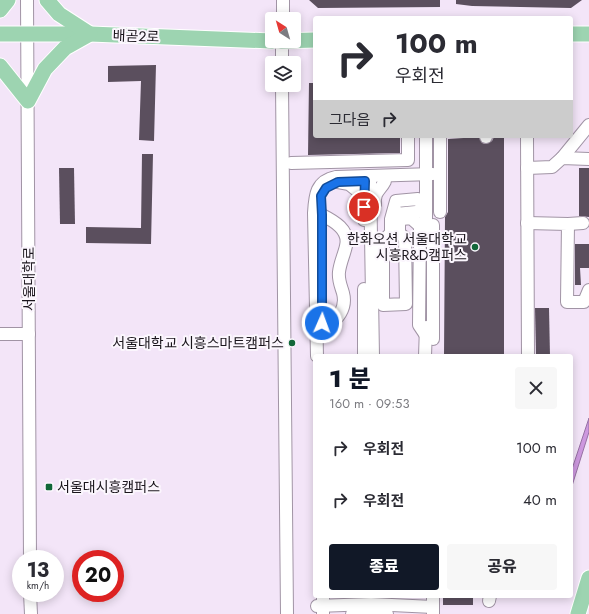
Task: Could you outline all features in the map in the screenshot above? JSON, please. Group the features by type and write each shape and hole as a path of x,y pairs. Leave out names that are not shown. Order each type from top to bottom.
{"main road":[{"path":"0,10 8,0"},
{"path":"0,66 28,102 44,69 66,48 90,34 60,14 47,0"},
{"name":"배곧2로","path":"0,34 90,34 265,41"},
{"path":"573,34 589,34"},
{"path":"301,41 313,40"},
{"path":"578,614 589,578"}],"street":[{"name":"서울대학로","path":"27,0 30,550"},
{"path":"282,12 283,0"},
{"path":"282,92 287,614"},
{"path":"290,92 293,614"},
{"path":"527,168 552,167 562,158 589,125"},
{"path":"291,163 408,160 408,138"},
{"path":"426,138 430,177 420,226 419,325 426,334"},
{"path":"432,138 430,177 433,354"},
{"path":"440,138 440,212"},
{"path":"527,138 528,354"},
{"path":"562,158 589,159"},
{"path":"401,160 402,175"},
{"path":"321,354 323,312 321,196 326,188 338,182 402,175 430,177"},
{"path":"317,354 314,212 317,191 327,179 367,179 385,181 430,177"},
{"path":"367,179 373,354"},
{"path":"368,224 375,220 374,197 385,181"},
{"path":"338,182 349,184 359,192 361,211 368,224 364,354"},
{"path":"420,226 412,218 402,219 399,223 399,233 405,238 406,304 383,305 382,243 391,233 391,218 396,201 418,199 424,211 425,354"},
{"path":"321,334 341,314 344,304 344,295 339,276 339,267 347,238 344,230 338,224 322,215"},
{"path":"527,223 583,223"},
{"path":"568,224 567,302 584,302 589,290"},
{"path":"0,334 29,334"},
{"path":"30,602 30,614"},
{"path":"320,605 366,607 429,604"},
{"path":"352,614 366,607 387,614"}],"shaded area":[{"path":"589,418 589,432 573,483 573,466"}],"building":[{"path":"309,0 440,0 440,7 318,8"},
{"path":"456,0 582,0 571,8 472,6 456,4"},
{"path":"156,65 154,141 139,140 141,81 108,82 108,66"},
{"path":"309,83 313,83 313,138 400,138 400,153 308,155"},
{"name":"한화오션 서울대학교 시흥R&D캠퍼스","path":"480,138 482,143 486,144 492,141 494,138 504,138 504,354 444,354 445,217 448,212 448,139"},
{"path":"142,154 153,154 151,244 86,243 86,227 141,228"},
{"path":"59,168 74,168 75,224 60,224"},
{"path":"579,168 589,168 589,217 579,216"},
{"path":"575,244 589,244 589,268 580,268 581,285 575,285"},
{"path":"535,308 549,308 550,354 536,354"},
{"path":"443,598 473,598 473,605 443,605"}],"place":[{"name":"한화오션 서울대학교 시흥R&D캠퍼스","path":"475,247"},
{"name":"서울대학교 시흥스마트캠퍼스","path":"292,343"},
{"name":"서울대시흥캠퍼스","path":"49,487"}],"route":[{"path":"322,323 321,196 326,188 331,184 338,182 365,181 364,207"}]}
